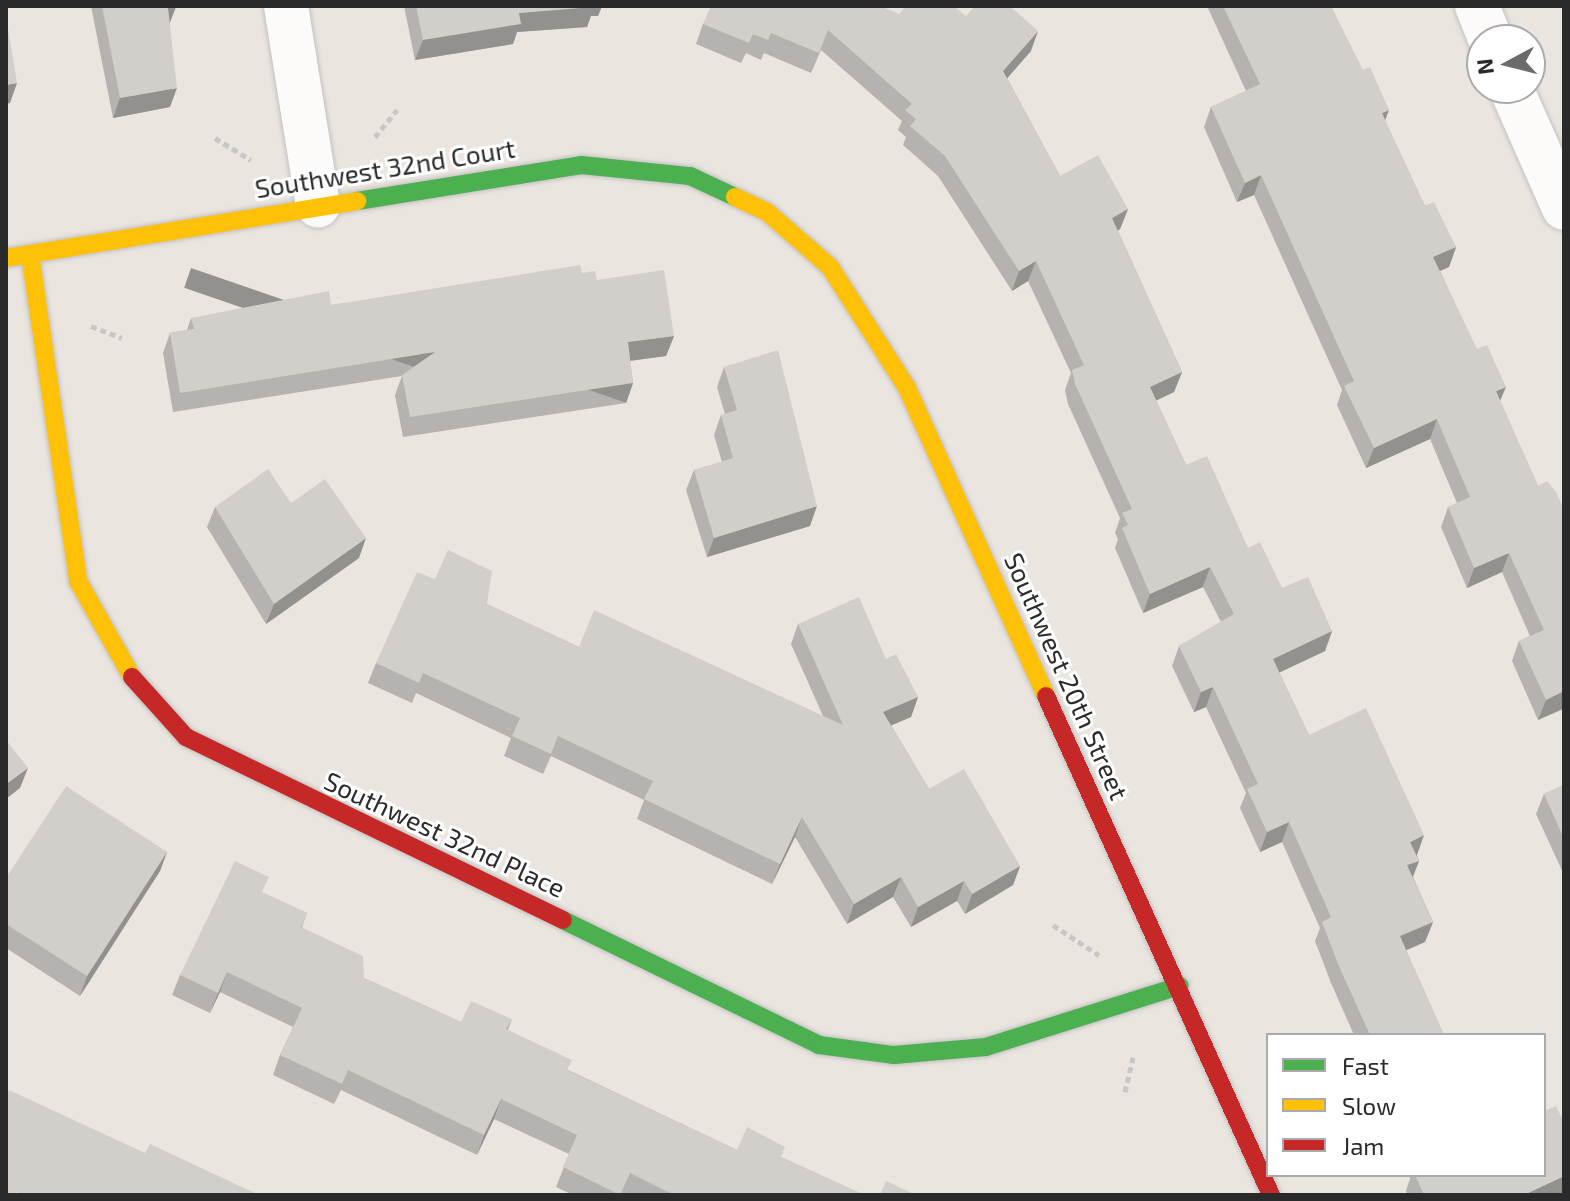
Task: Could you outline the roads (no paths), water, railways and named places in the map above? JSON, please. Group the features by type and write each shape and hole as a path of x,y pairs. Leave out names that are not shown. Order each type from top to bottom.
{"street":[{"path":"286,6 318,205"},
{"path":"1518,104 1564,208"},
{"name":"Southwest 32nd Court","path":"6,258 318,205 600,164 690,176 767,212"},
{"name":"Southwest 20th Street","path":"767,212 838,278 907,388 1180,986 1271,1195"},
{"name":"Southwest 32nd Place","path":"30,254 78,581 118,662 186,737 819,1045 894,1055 986,1047 1180,986"}]}
